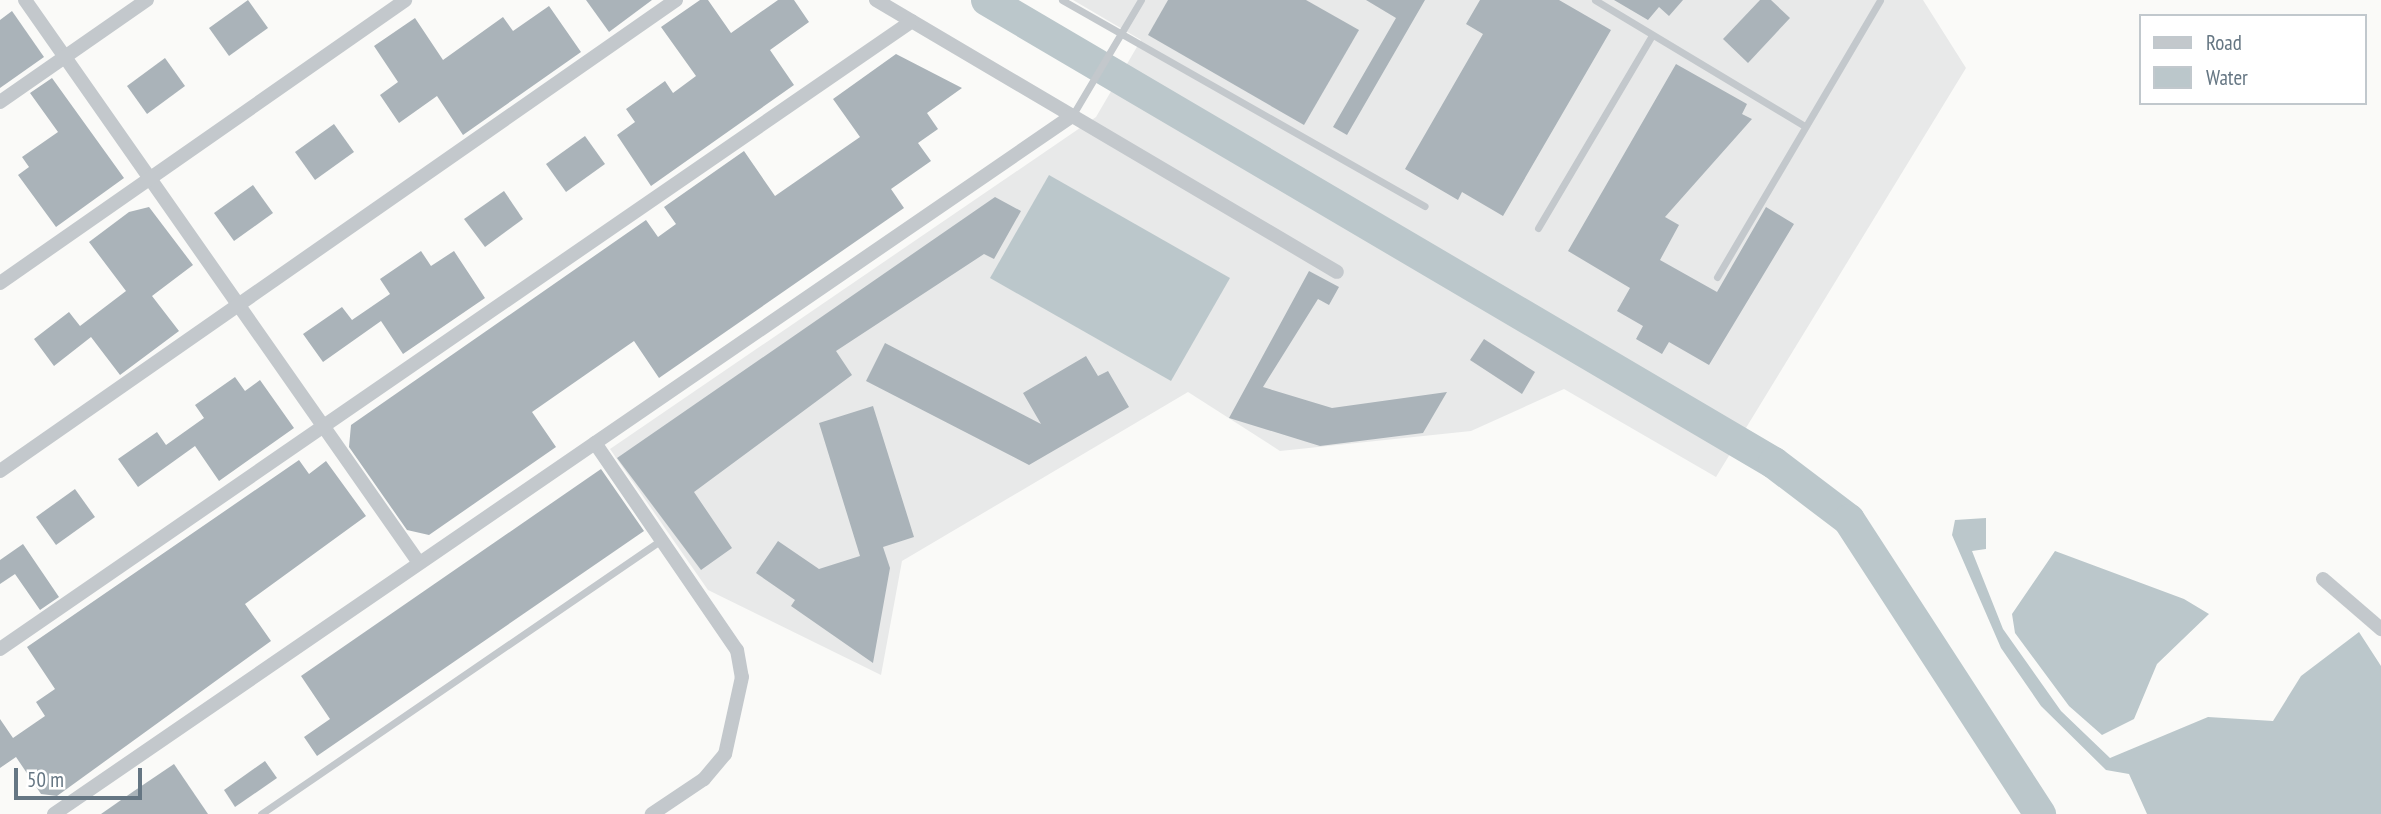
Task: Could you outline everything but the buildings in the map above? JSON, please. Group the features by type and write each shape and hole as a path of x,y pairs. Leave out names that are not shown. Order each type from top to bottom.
{"street":[{"path":"25,0 419,563"},
{"path":"0,102 147,0"},
{"path":"0,283 405,0"},
{"path":"0,471 676,0"},
{"path":"876,0 1337,272"},
{"path":"0,649 912,21"},
{"path":"54,814 1072,116"},
{"path":"595,443 737,650 742,677 725,754 704,779 652,814"},
{"path":"2323,579 2381,629"}],"lane":[{"path":"1062,0 1424,206"},
{"path":"1072,116 1141,0"},
{"path":"1595,0 1805,127"},
{"path":"1717,277 1880,0"},
{"path":"1538,228 1652,36"},
{"path":"261,814 661,540"}],"shaded area":[{"path":"1073,0 1923,0 1966,68 1716,477 1564,389 1471,431 1280,451 1188,392 902,561 881,675 708,590 610,449 1096,117 1141,40"}],"water":[{"path":"1049,175 1230,278 1171,381 990,278"},
{"path":"1986,518 1986,549 1972,551 2003,629 2061,711 2110,758 2208,717 2273,721 2301,676 2359,632 2381,666 2381,814 2147,814 2129,774 2106,770 2041,706 2001,648 1952,535 1955,520"},
{"path":"2055,551 2184,599 2209,614 2157,664 2134,719 2102,735 2069,706 2015,633 2012,614"}],"waterway":[{"path":"987,0 1774,463 1849,520 2040,814"}]}
